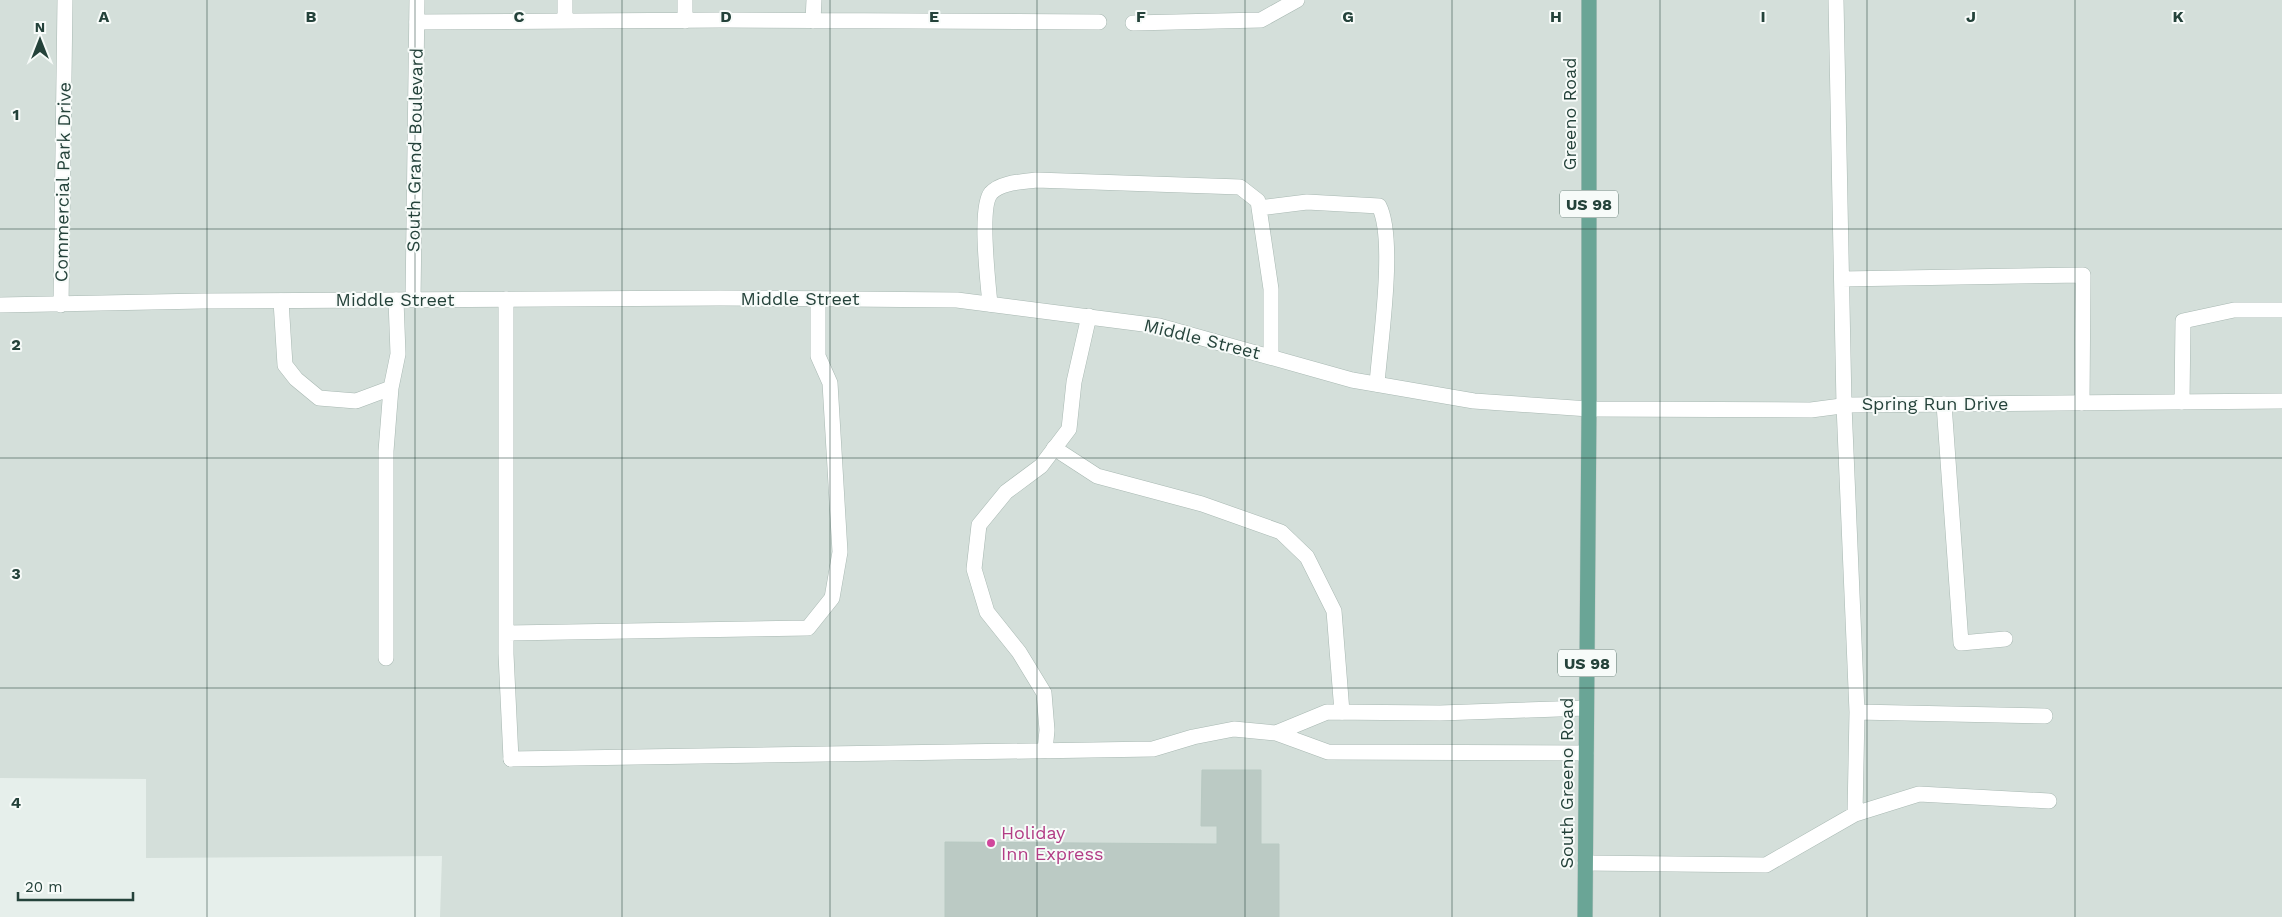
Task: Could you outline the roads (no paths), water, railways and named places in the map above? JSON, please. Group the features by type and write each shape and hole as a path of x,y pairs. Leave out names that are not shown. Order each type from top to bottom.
{"main road":[{"name":"Greeno Road","path":"1589,0 1589,408"},
{"name":"South Greeno Road","path":"1585,917 1589,408"}],"street":[{"name":"Commercial Park Drive","path":"61,304 65,0"},
{"name":"South Grand Boulevard","path":"413,300 417,0"},
{"path":"565,0 565,21"},
{"path":"685,21 686,0"},
{"path":"814,0 814,21"},
{"path":"1133,23 1261,20 1297,0"},
{"path":"1836,0 1844,405 1857,712 1855,814"},
{"path":"417,22 1099,22"},
{"path":"990,304 984,213 991,193 1003,185 1036,180 1240,186 1258,200 1271,289 1271,356"},
{"path":"1259,208 1307,202 1379,206 1384,216 1387,250 1377,384"},
{"path":"1842,279 2084,275 2082,403"},
{"path":"506,633 808,628 832,598 840,552 830,383 818,356 818,299"},
{"name":"Middle Street","path":"0,305 396,300 957,300 1159,326 1352,380 1474,401 1589,408"},
{"path":"386,658 386,451 391,388 398,354 396,300"},
{"path":"506,300 506,633 511,760 1153,749 1193,737 1234,730 1276,733 1328,752 1586,753"},
{"path":"281,301 285,364 296,379 319,398 356,401 391,388"},
{"path":"2182,402 2184,321 2234,310 2282,310"},
{"path":"1046,751 1047,730 1044,693 1019,652 987,612 974,569 979,525 1006,492 1041,466 1069,429 1074,382 1089,316"},
{"name":"Spring Run Drive","path":"1589,408 1811,410 1844,405 2282,401"},
{"path":"1944,404 1961,643 2005,639"},
{"path":"1054,448 1097,476 1202,504 1281,532 1288,538 1307,557 1334,611 1342,712"},
{"path":"1276,733 1327,712 1440,713 1586,708"},
{"path":"1857,712 2045,716"},
{"path":"1585,864 1766,865 1855,814 1919,794 2049,801"}],"place":[{"name":"Holiday Inn Express","path":"991,843"}]}
